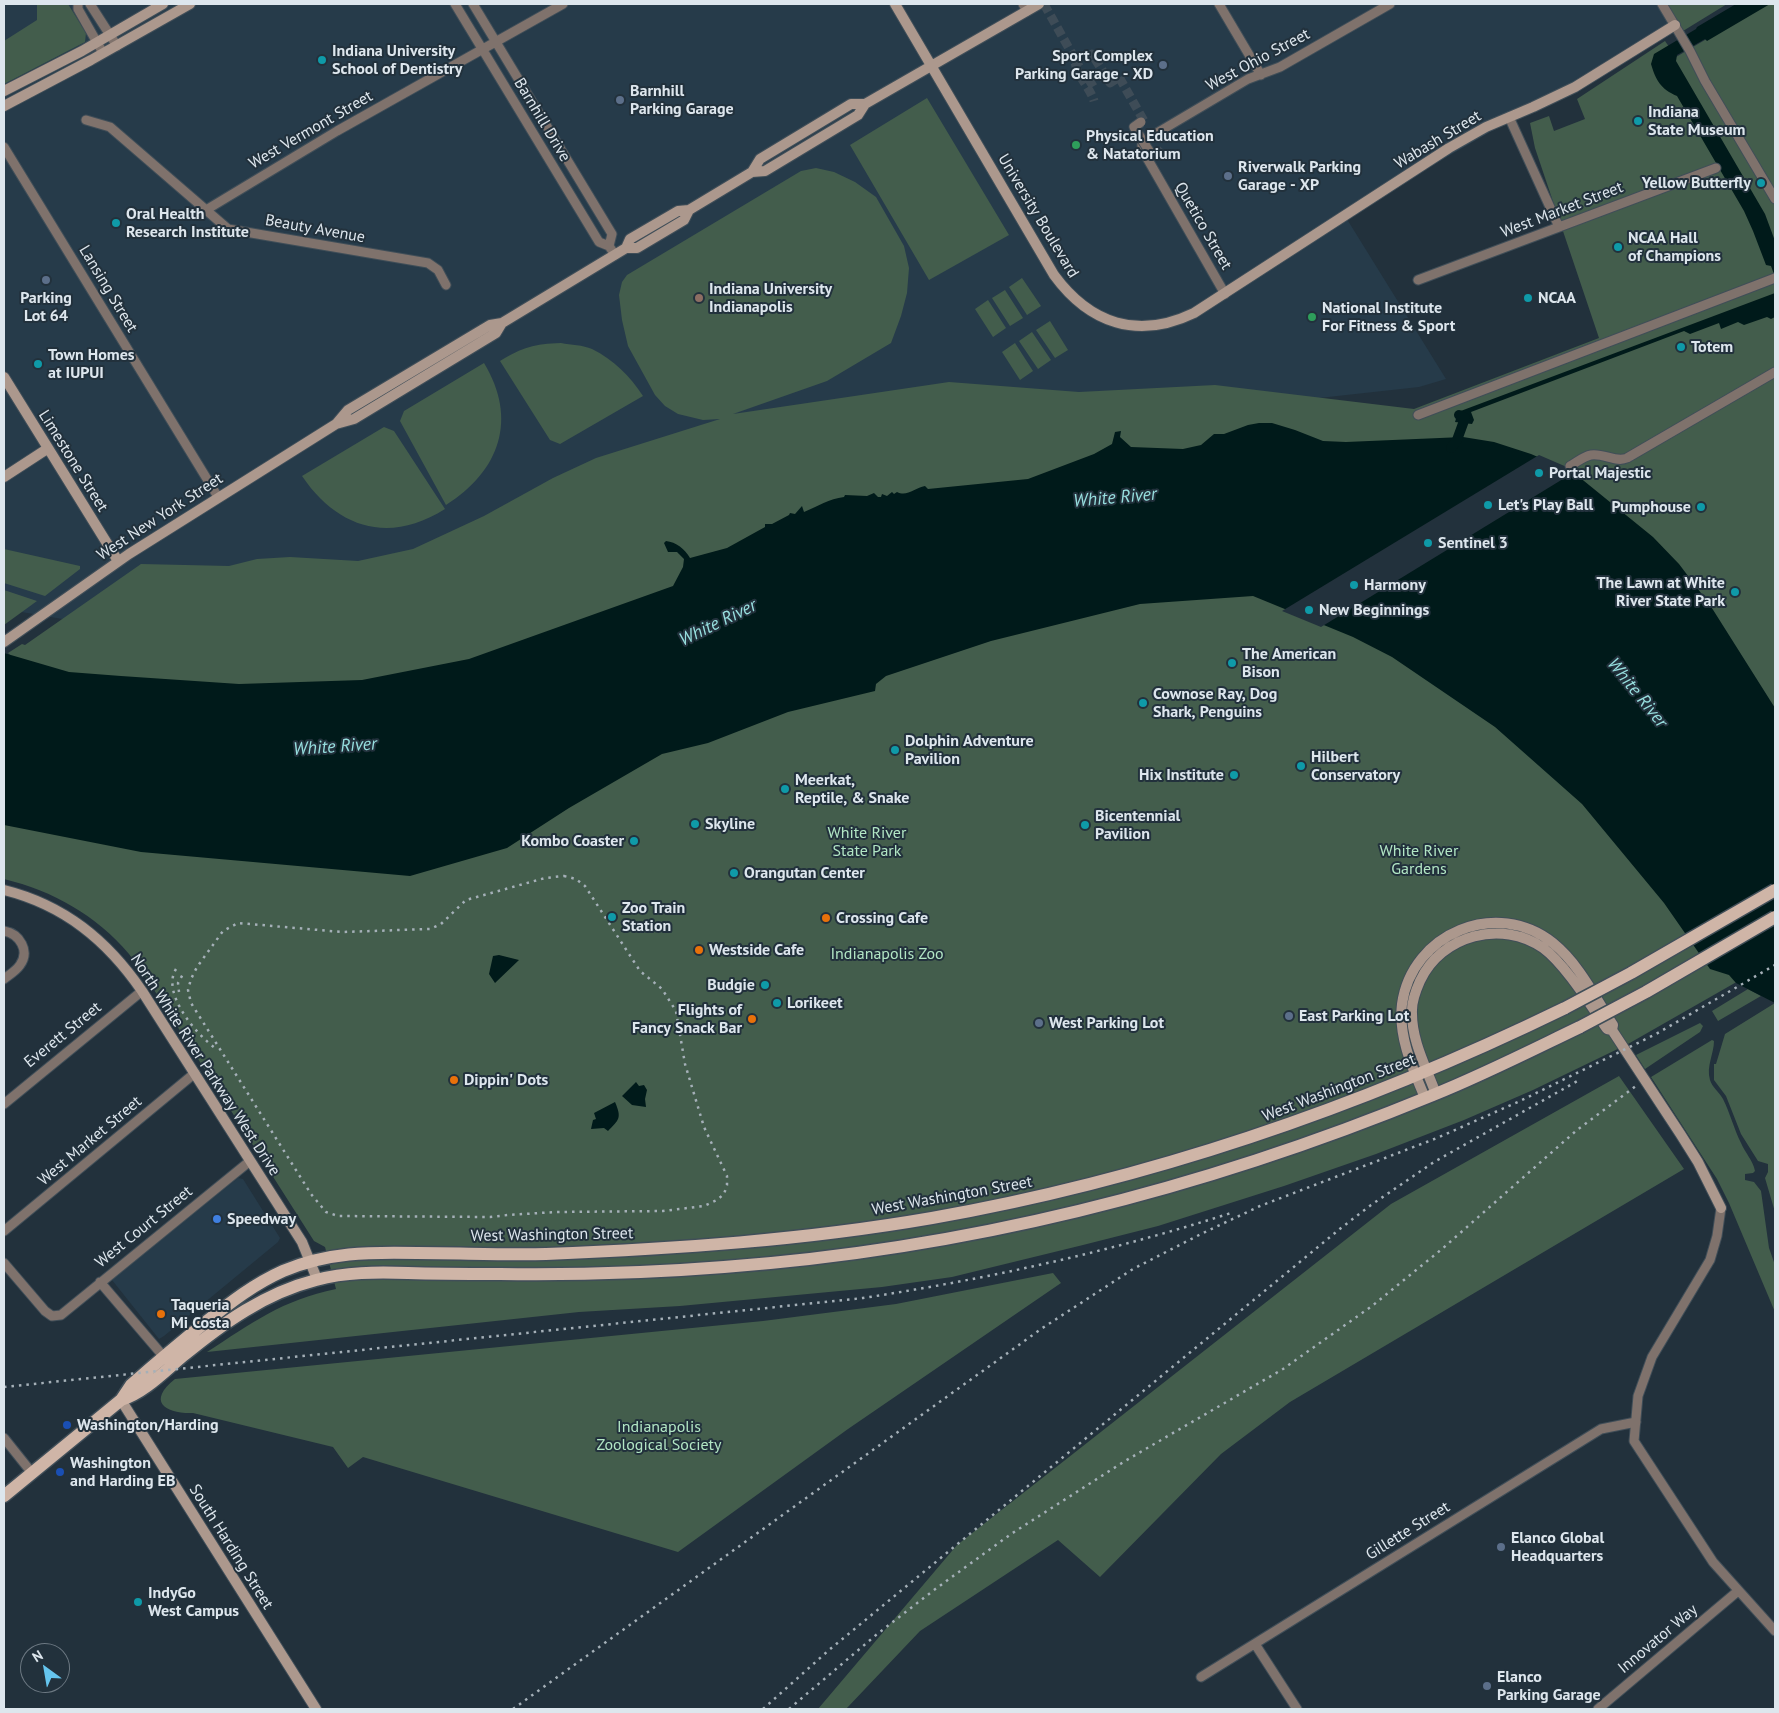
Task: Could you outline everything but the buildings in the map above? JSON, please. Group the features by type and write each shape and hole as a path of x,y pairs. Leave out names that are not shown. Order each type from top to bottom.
{"main road":[{"name":"West Washington Street","path":"121,1400 131,1385 249,1289 283,1271 310,1262 366,1252 546,1254 736,1243 853,1230 932,1218 1021,1201 1193,1156 1291,1124 1422,1074 1486,1046 1565,1008 1631,973 1775,890"},
{"name":"West Washington Street","path":"4,1496 121,1400 138,1393 219,1328 249,1307 280,1291 317,1279 364,1272 547,1275 675,1271 756,1265 935,1241 1059,1216 1201,1178 1302,1146 1431,1096 1491,1070 1580,1027 1646,992 1775,917"}],"street":[{"path":"78,4 78,10 103,53"},
{"path":"90,4 117,46"},
{"path":"4,91 97,42 163,4"},
{"path":"4,106 117,46 190,4"},
{"name":"Barnhill Drive","path":"455,4 599,242 612,251"},
{"name":"Barnhill Drive","path":"473,4 612,234 612,251"},
{"name":"West Vermont Street","path":"206,210 337,131 562,4"},
{"name":"University Boulevard","path":"895,4 1054,275 1066,292 1098,316 1124,325 1152,326 1178,321 1225,294"},
{"name":"West New York Street","path":"4,642 118,561 336,424 354,419 496,333 502,323 612,251 637,248 684,220 690,210 752,172 765,171 858,115 865,104 931,66 1025,7 1039,4"},
{"path":"1219,4 1261,75"},
{"name":"West Ohio Street","path":"1142,145 1145,140 1248,79 1280,67 1390,4"},
{"path":"1662,4 1775,199"},
{"name":"Wabash Street","path":"1225,294 1449,148 1486,127 1533,107 1575,86 1675,25"},
{"path":"1509,117 1559,227"},
{"name":"Beauty Avenue","path":"86,120 110,127 228,229 428,263 438,270 446,285"},
{"path":"1141,122 1134,127 1151,154 1157,156"},
{"name":"Quetico Street","path":"1142,145 1143,151 1225,294"},
{"name":"Lansing Street","path":"4,147 218,497"},
{"name":"West Market Street","path":"1418,280 1716,168"},
{"path":"1418,415 1775,278"},
{"path":"1570,466 1592,454 1623,460 1775,372"},
{"name":"Limestone Street","path":"4,377 118,561"},
{"path":"4,477 47,449"},
{"name":"North White River Parkway West Drive","path":"4,890 40,902 53,909 78,924 112,952 142,991 302,1242 317,1279"},
{"path":"4,931 18,937 24,952 20,965 4,979"},
{"path":"1431,1096 1422,1074 1412,1027 1412,1008 1415,992 1423,975 1431,963 1448,947 1470,937 1483,934 1510,935 1527,939 1543,948 1565,971 1608,1029 1612,1030 1685,1141 1721,1208 1717,1236 1710,1260 1652,1357 1638,1396 1634,1441 1713,1562 1775,1631"},
{"name":"Everett Street","path":"4,1104 142,991"},
{"name":"West Market Street","path":"4,1231 194,1073"},
{"name":"West Court Street","path":"4,1263 45,1311 56,1316 65,1313 100,1282 250,1160"},
{"path":"100,1282 164,1357"},
{"name":"South Harding Street","path":"121,1400 316,1709"},
{"name":"Gillette Street","path":"1201,1677 1601,1429 1636,1422"},
{"path":"4,1438 32,1472"},
{"name":"Innovator Way","path":"1598,1709 1738,1592"},
{"path":"1255,1644 1296,1709"}],"shaded area":[{"name":"Indiana University Indianapolis","path":"4,4 1662,4 1675,25 1345,216 1446,379 1419,387 1210,410 226,647 4,609"},
{"path":"238,1178 243,1179 280,1238 278,1242 159,1339 112,1280"}],"green space":[{"path":"37,4 68,4 86,33 85,42 4,84 4,41 37,20"},
{"path":"1667,4 1727,4 1683,31"},
{"name":"White River State Park","path":"1766,4 1775,4 1775,960 1628,1044 1533,1090 1464,1120 1376,1154 1284,1186 1158,1226 1083,1245 952,1277 882,1287 680,1306 579,1312 207,1352 253,1322 283,1306 299,1299 336,1289 325,1247 314,1241 149,982 129,954 88,916 72,906 40,890 4,879 4,660 10,655 8,653 22,644 25,645 141,564 229,566 257,559 290,557 358,561 413,549 484,516 553,478 596,458 720,419 703,420 678,414 665,406 655,395 628,346 619,295 622,282 627,275 801,171 816,168 834,172 855,182 876,197 904,246 909,268 907,293 901,316 891,343 827,381 733,414 949,382 1079,392 1215,385 1414,409 1599,338 1535,148 1530,123 1549,116 1554,131 1585,119 1577,99 1665,41 1676,57"},
{"path":"927,98 1009,235 929,280 850,145"},
{"path":"1022,278 1041,306 1027,315 1009,287"},
{"path":"1005,290 1023,318 1010,326 992,298"},
{"path":"988,300 1006,328 993,337 975,309"},
{"path":"1050,321 1068,350 1055,358 1036,330"},
{"path":"1032,332 1051,360 1038,369 1019,341"},
{"path":"561,343 585,347 600,353 621,369 643,396 560,444 550,440 500,361 515,352 529,347"},
{"path":"1015,343 1033,371 1020,380 1002,352"},
{"path":"484,363 494,384 500,404 501,424 498,442 491,460 480,476 465,491 446,505 400,421 404,411"},
{"path":"384,427 394,431 445,509 425,520 405,526 385,528 366,526 349,519 332,508 316,494 302,476"},
{"path":"4,549 80,566 80,569 45,596 4,583"},
{"path":"4,590 37,601 4,625"},
{"path":"1748,989 1761,996 1718,1021 1712,1011"},
{"path":"1775,1003 1775,1212 1765,1178 1768,1172 1768,1164 1758,1161 1741,1134 1726,1096 1714,1080 1714,1064 1716,1064 1725,1034"},
{"path":"1700,1023 1703,1026 1700,1032 1645,1069 1636,1055"},
{"path":"1712,1040 1714,1041 1714,1046 1709,1070 1710,1080 1723,1099 1743,1147 1754,1167 1755,1171 1753,1173 1745,1174 1745,1180 1754,1182 1761,1191 1769,1248 1775,1265 1775,1312 1717,1179 1651,1077"},
{"path":"1619,1076 1684,1169 1290,1402 1221,1454 1100,1577 1058,1540 920,1631 846,1709 818,1709 957,1545 1391,1204"},
{"name":"Indianapolis Zoological Society","path":"1053,1273 1061,1283 848,1429 678,1552 363,1457 348,1468 333,1447 193,1413 175,1411 168,1409 161,1400 166,1387 175,1379 763,1321 896,1304"}],"water":[{"path":"1736,4 1770,4 1707,41 1705,39 1677,55 1676,61 1765,214 1775,241 1775,277 1771,266 1766,265 1744,211 1677,96 1660,84 1651,64 1654,54"},
{"path":"1775,293 1775,317 1771,319 1767,317 1744,325 1738,322 1721,329 1719,323 1690,334 1684,331 1471,412 1474,420 1472,424 1455,422 1458,412"},
{"name":"White River","path":"1259,423 1272,423 1323,441 1346,442 1463,437 1494,442 1531,454 1573,472 1653,537 1679,564 1710,605 1775,708 1775,1003 1736,983 1729,975 1710,969 1664,903 1582,804 1495,727 1392,657 1353,637 1253,596 1140,604 991,641 886,676 876,684 875,691 788,712 708,743 662,754 569,808 507,848 410,876 141,852 4,825 4,653 69,672 121,676 239,684 362,680 469,659 673,586 683,567 684,559 677,552 668,552 664,543 666,541 680,546 690,558 727,548 765,527 765,524 772,524 790,513 795,514 802,506 804,512 845,495 867,496 874,493 881,497 882,494 887,496 892,492 894,494 897,492 908,493 925,486 928,489 1028,479 1094,454 1112,444 1115,432 1121,431 1120,437 1131,447 1183,449 1201,445 1214,434 1224,434"},
{"path":"499,955 519,960 495,983 489,974 493,956"},
{"path":"636,1082 639,1086 644,1085 647,1090 646,1107 632,1105 622,1096"},
{"path":"615,1102 619,1115 615,1124 608,1131 604,1128 591,1129 593,1120 596,1119 594,1113"}],"pier":[{"path":"1539,455 1576,471 1321,627 1282,611"}],"waterway":[{"path":"1451,448 1457,440 1465,418 1459,415"}],"tunnel":[{"path":"1044,4 1075,59 1077,70 1094,101"},
{"path":"1075,59 1077,63 1092,54 1110,83 1119,77 1144,121 1141,122"},
{"path":"1087,85 1105,74"},
{"path":"1157,156 1166,147"}],"railway":[{"path":"564,876 576,879 585,886 640,971 662,989 676,1011 685,1064 704,1127 727,1176 724,1194 717,1200 704,1206 663,1211 556,1212 490,1217 338,1216 326,1212 311,1194 191,1003 188,990 197,967 223,931 238,923 342,932 430,929 441,924 466,900 545,878 564,876"},
{"path":"513,1709 1041,1329 1133,1269 1260,1206 1437,1138 1520,1101 1656,1034 1775,965"},
{"path":"176,969 173,979 173,990 177,1001 190,1023 215,1048"},
{"path":"179,992 178,983 183,974"},
{"path":"763,1709 829,1650 1341,1228 1434,1162 1581,1079"},
{"path":"789,1709 876,1635 1011,1534 1125,1461 1283,1369 1372,1306 1442,1249 1577,1130 1636,1086"},
{"path":"4,1387 863,1298 1003,1273 1143,1239 1234,1212"}],"place":[{"name":"Indiana University School of Dentistry","path":"322,60"},
{"name":"Sport Complex Parking Garage - XD","path":"1163,65"},
{"name":"Barnhill Parking Garage","path":"620,100"},
{"name":"Indiana State Museum","path":"1638,121"},
{"name":"Physical Education & Natatorium","path":"1076,145"},
{"name":"Riverwalk Parking Garage - XP","path":"1228,176"},
{"name":"Yellow Butterfly","path":"1761,183"},
{"name":"Oral Health Research Institute","path":"116,223"},
{"name":"NCAA Hall of Champions","path":"1618,247"},
{"name":"Parking Lot 64","path":"46,280"},
{"name":"Indiana University Indianapolis","path":"699,298"},
{"name":"NCAA","path":"1528,298"},
{"name":"National Institute For Fitness & Sport","path":"1312,317"},
{"name":"Totem","path":"1681,347"},
{"name":"Town Homes at IUPUI","path":"38,364"},
{"name":"Portal Majestic","path":"1539,473"},
{"name":"Let's Play Ball","path":"1488,505"},
{"name":"Pumphouse","path":"1701,507"},
{"name":"Sentinel 3","path":"1428,543"},
{"name":"Harmony","path":"1354,585"},
{"name":"The Lawn at White River State Park","path":"1735,592"},
{"name":"New Beginnings","path":"1309,610"},
{"name":"The American Bison","path":"1232,663"},
{"name":"Cownose Ray, Dog Shark, Penguins","path":"1143,703"},
{"name":"Dolphin Adventure Pavilion","path":"895,750"},
{"name":"Hilbert Conservatory","path":"1301,766"},
{"name":"Hix Institute","path":"1234,775"},
{"name":"Meerkat, Reptile, & Snake","path":"785,789"},
{"name":"Skyline","path":"695,824"},
{"name":"Bicentennial Pavilion","path":"1085,825"},
{"name":"Kombo Coaster","path":"634,841"},
{"name":"Orangutan Center","path":"734,873"},
{"name":"Zoo Train Station","path":"612,917"},
{"name":"Crossing Cafe","path":"826,918"},
{"name":"Westside Cafe","path":"699,950"},
{"name":"Budgie","path":"765,985"},
{"name":"Lorikeet","path":"777,1003"},
{"name":"East Parking Lot","path":"1289,1016"},
{"name":"Flights of Fancy Snack Bar","path":"752,1019"},
{"name":"West Parking Lot","path":"1039,1023"},
{"name":"Dippin' Dots","path":"454,1080"},
{"name":"Speedway","path":"217,1219"},
{"name":"Taqueria Mi Costa","path":"161,1314"},
{"name":"Washington/Harding","path":"67,1425"},
{"name":"Washington and Harding EB","path":"60,1472"},
{"name":"Elanco Global Headquarters","path":"1501,1547"},
{"name":"IndyGo West Campus","path":"138,1602"},
{"name":"Elanco Parking Garage","path":"1487,1686"}],"park label":[{"name":"White River Gardens","path":"1419,860"},
{"name":"Indianapolis Zoo","path":"887,954"}]}
